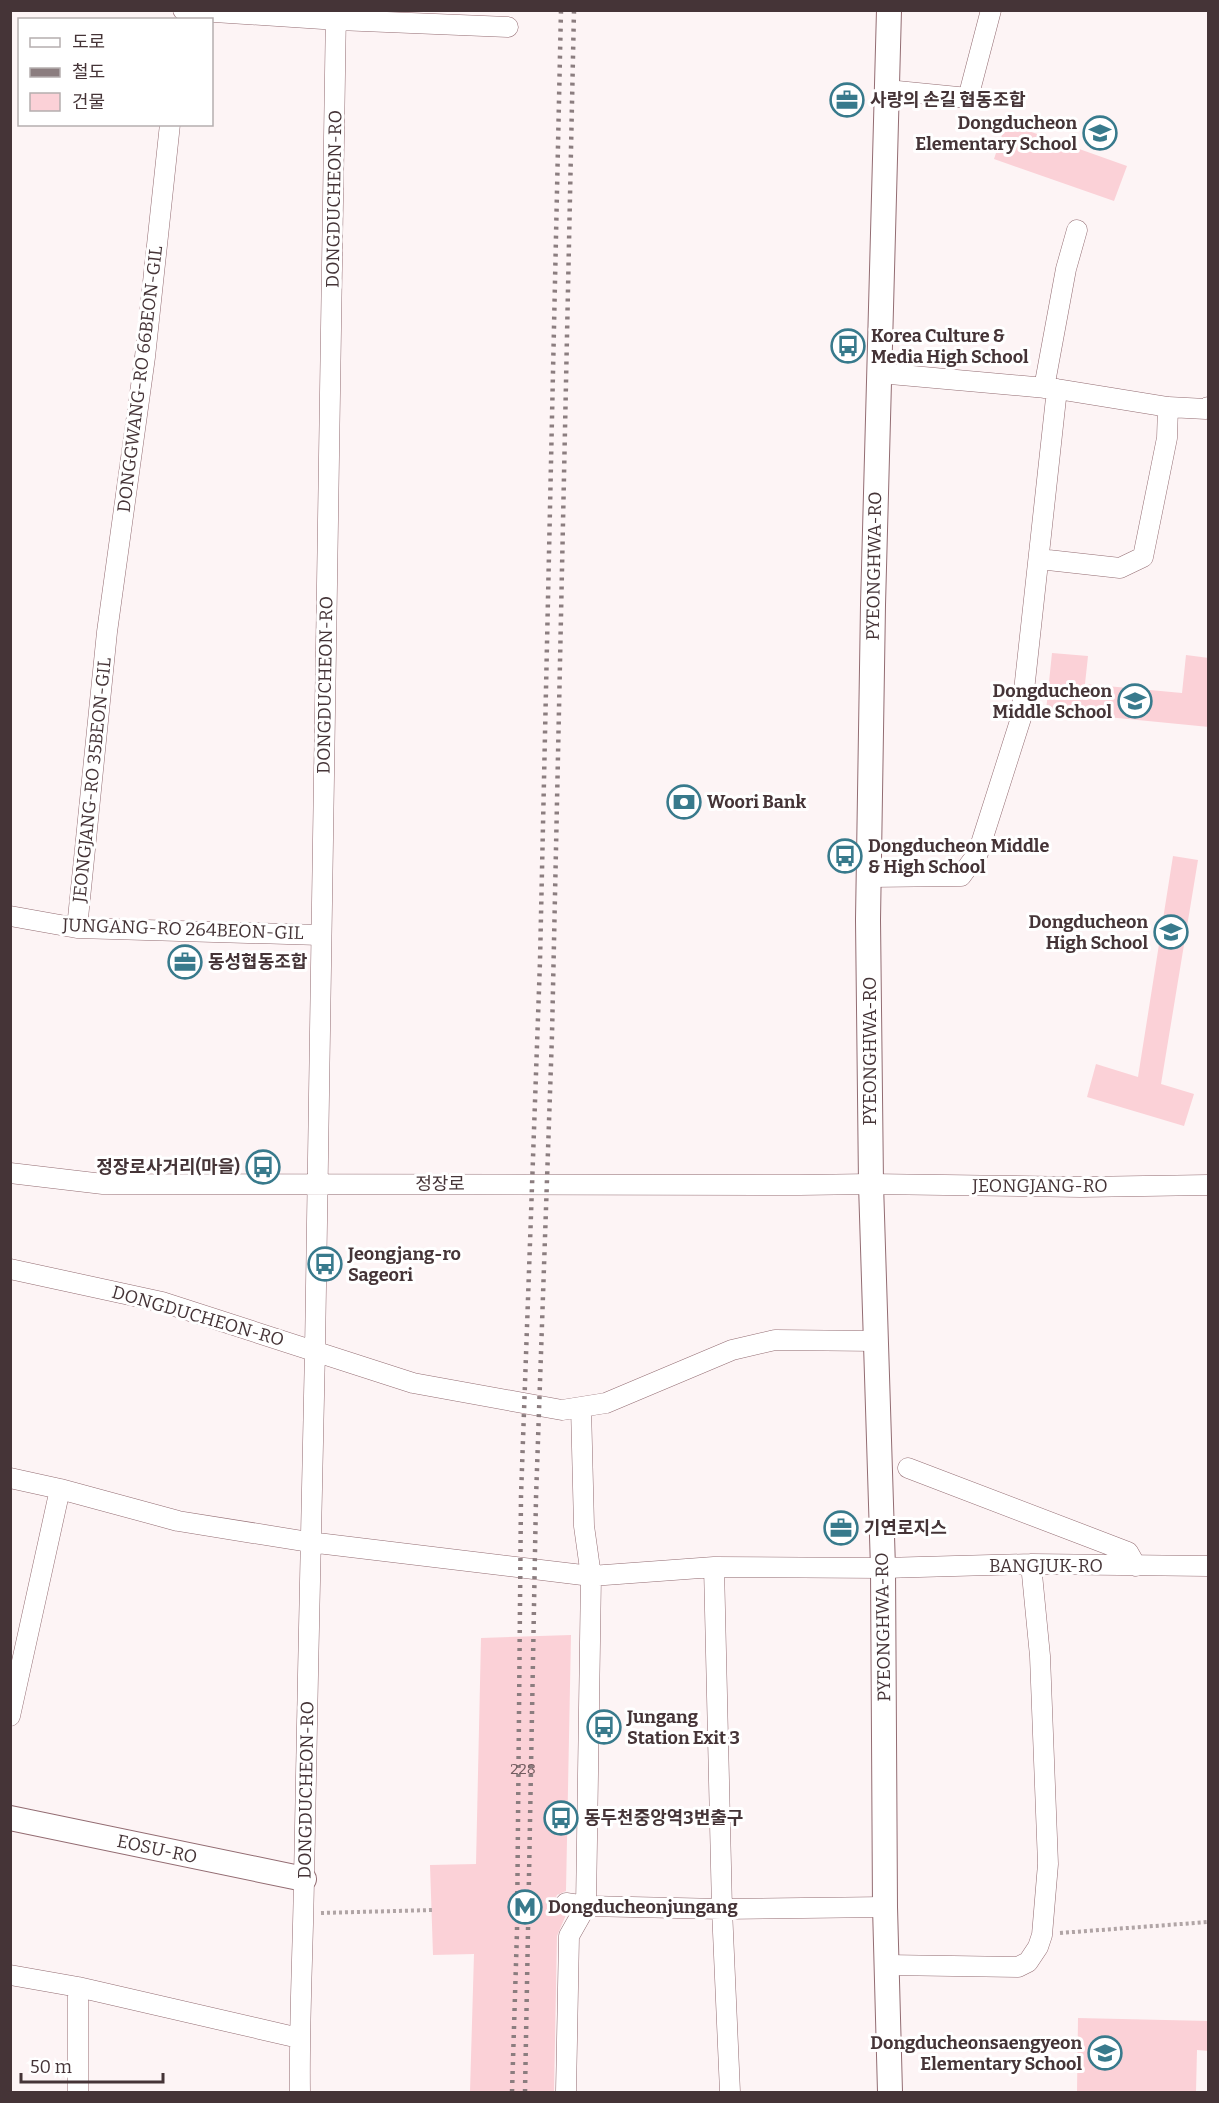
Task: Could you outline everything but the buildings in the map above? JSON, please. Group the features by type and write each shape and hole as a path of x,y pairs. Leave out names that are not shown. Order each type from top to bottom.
{"main road":[{"name":"PYEONGHWA-RO","path":"889,10 873,605 869,877 871,1184 883,1568 885,1907 890,2092"},
{"name":"EOSU-RO","path":"10,1818 304,1880"}],"street":[{"path":"182,10 337,16 508,27"},
{"path":"887,90 968,98 991,10"},
{"name":"DONGDUCHEON-RO","path":"300,2092 299,2038 304,1913 309,1542 315,1350 320,935 337,16"},
{"name":"DONGGWANG-RO 66BEON-GIL","path":"107,632 144,357 170,126"},
{"path":"869,877 961,876 978,853 1021,718 1039,559 1050,389 1066,269 1077,230"},
{"path":"879,373 1050,389 1168,407 1206,409 1209,407"},
{"path":"1039,559 1120,568 1143,557 1167,438 1168,407"},
{"name":"JEONGJANG-RO 35BEON-GIL","path":"77,928 107,632"},
{"name":"JUNGANG-RO 264BEON-GIL","path":"10,916 77,928 320,935"},
{"name":"정장로","path":"10,1173 103,1184 871,1184"},
{"name":"JEONGJANG-RO","path":"871,1184 1081,1187 1209,1185"},
{"name":"DONGDUCHEON-RO","path":"10,1269 162,1302 413,1383 562,1410 606,1402 732,1350 775,1340 877,1341"},
{"path":"566,2092 569,1936 586,1906 591,1576 584,1526 580,1407"},
{"path":"908,1468 1128,1552 1136,1566"},
{"path":"10,1478 60,1488 178,1521 309,1542 591,1576"},
{"path":"10,1716 60,1488"},
{"path":"887,1965 1018,1967 1029,1962 1038,1947 1042,1935 1048,1845 1040,1656 1031,1564"},
{"name":"BANGJUK-RO","path":"591,1576 714,1567 883,1568 1031,1564 1209,1566"},
{"path":"714,1567 722,1909 730,2092"},
{"path":"566,1903 586,1906 722,1909 885,1907"},
{"path":"10,1975 78,1987 299,2038"},
{"path":"78,1987 78,2092"}],"path":[{"path":"304,1913 432,1910"},
{"path":"1042,1935 1209,1922"}],"railway":[{"path":"512,2092 517,1931 521,1496 540,961 561,10"},
{"path":"525,2092 536,1498 552,1035 574,10"}],"place":[{"name":"사랑의 손길 협동조합","path":"847,100"},
{"name":"Dongducheon Elementary School","path":"1100,133"},
{"name":"Korea Culture & Media High School","path":"848,346"},
{"name":"Dongducheon Middle School","path":"1135,701"},
{"name":"Woori Bank","path":"684,802"},
{"name":"Dongducheon Middle & High School","path":"845,856"},
{"name":"Dongducheon High School","path":"1171,932"},
{"name":"동성협동조합","path":"185,962"},
{"name":"정장로사거리(마을)","path":"263,1167"},
{"name":"Jeongjang-ro Sageori","path":"325,1264"},
{"name":"기연로지스","path":"841,1528"},
{"name":"Jungang Station Exit 3","path":"604,1727"},
{"name":"동두천중앙역3번출구","path":"561,1818"},
{"name":"Dongducheonjungang","path":"525,1907"},
{"name":"Dongducheonsaengyeon Elementary School","path":"1105,2053"}]}
